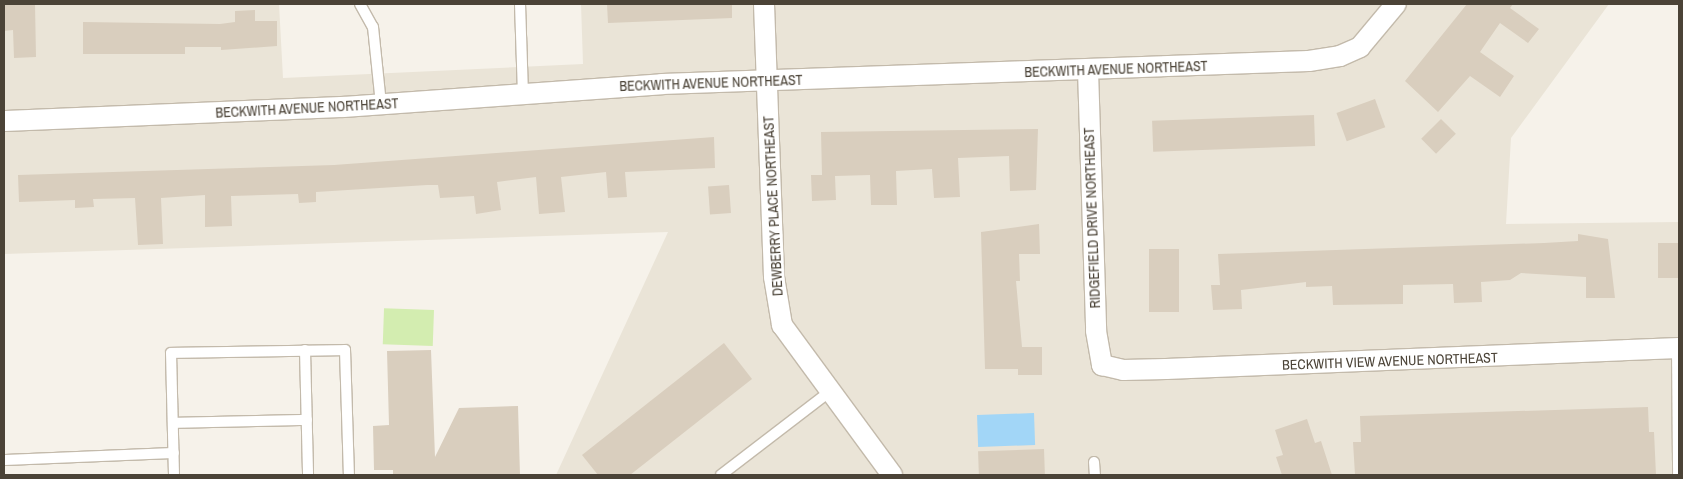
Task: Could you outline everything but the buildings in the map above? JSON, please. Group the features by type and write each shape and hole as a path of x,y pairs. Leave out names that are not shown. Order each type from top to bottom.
{"street":[{"name":"DEWBERRY PLACE NORTHEAST","path":"764,4 774,277 782,325 828,393 892,475"},
{"name":"BECKWITH AVENUE NORTHEAST","path":"4,121 380,105 767,80 1088,70 1331,58 1360,47 1396,4"},
{"name":"RIDGEFIELD DRIVE NORTHEAST","path":"1088,70 1096,331 1102,365"},
{"name":"BECKWITH VIEW AVENUE NORTHEAST","path":"1102,365 1123,370 1157,370 1678,348"}],"lane":[{"path":"360,4 373,27 380,105"},
{"path":"520,4 523,95"},
{"path":"1678,348 1678,475"},
{"path":"305,350 308,475"},
{"path":"174,475 171,354 345,350 349,475"},
{"path":"721,475 828,393"},
{"path":"173,423 307,420"},
{"path":"4,460 174,453"},
{"path":"1094,462 1095,475"}],"shaded area":[{"path":"4,4 279,4 283,78 583,64 581,4 1609,4 1511,138 1506,224 1679,222 1679,475 556,475 668,232 4,254"}],"green space":[{"path":"384,308 434,310 433,346 383,344"}],"water":[{"path":"1034,413 1035,445 978,447 977,415"}]}
